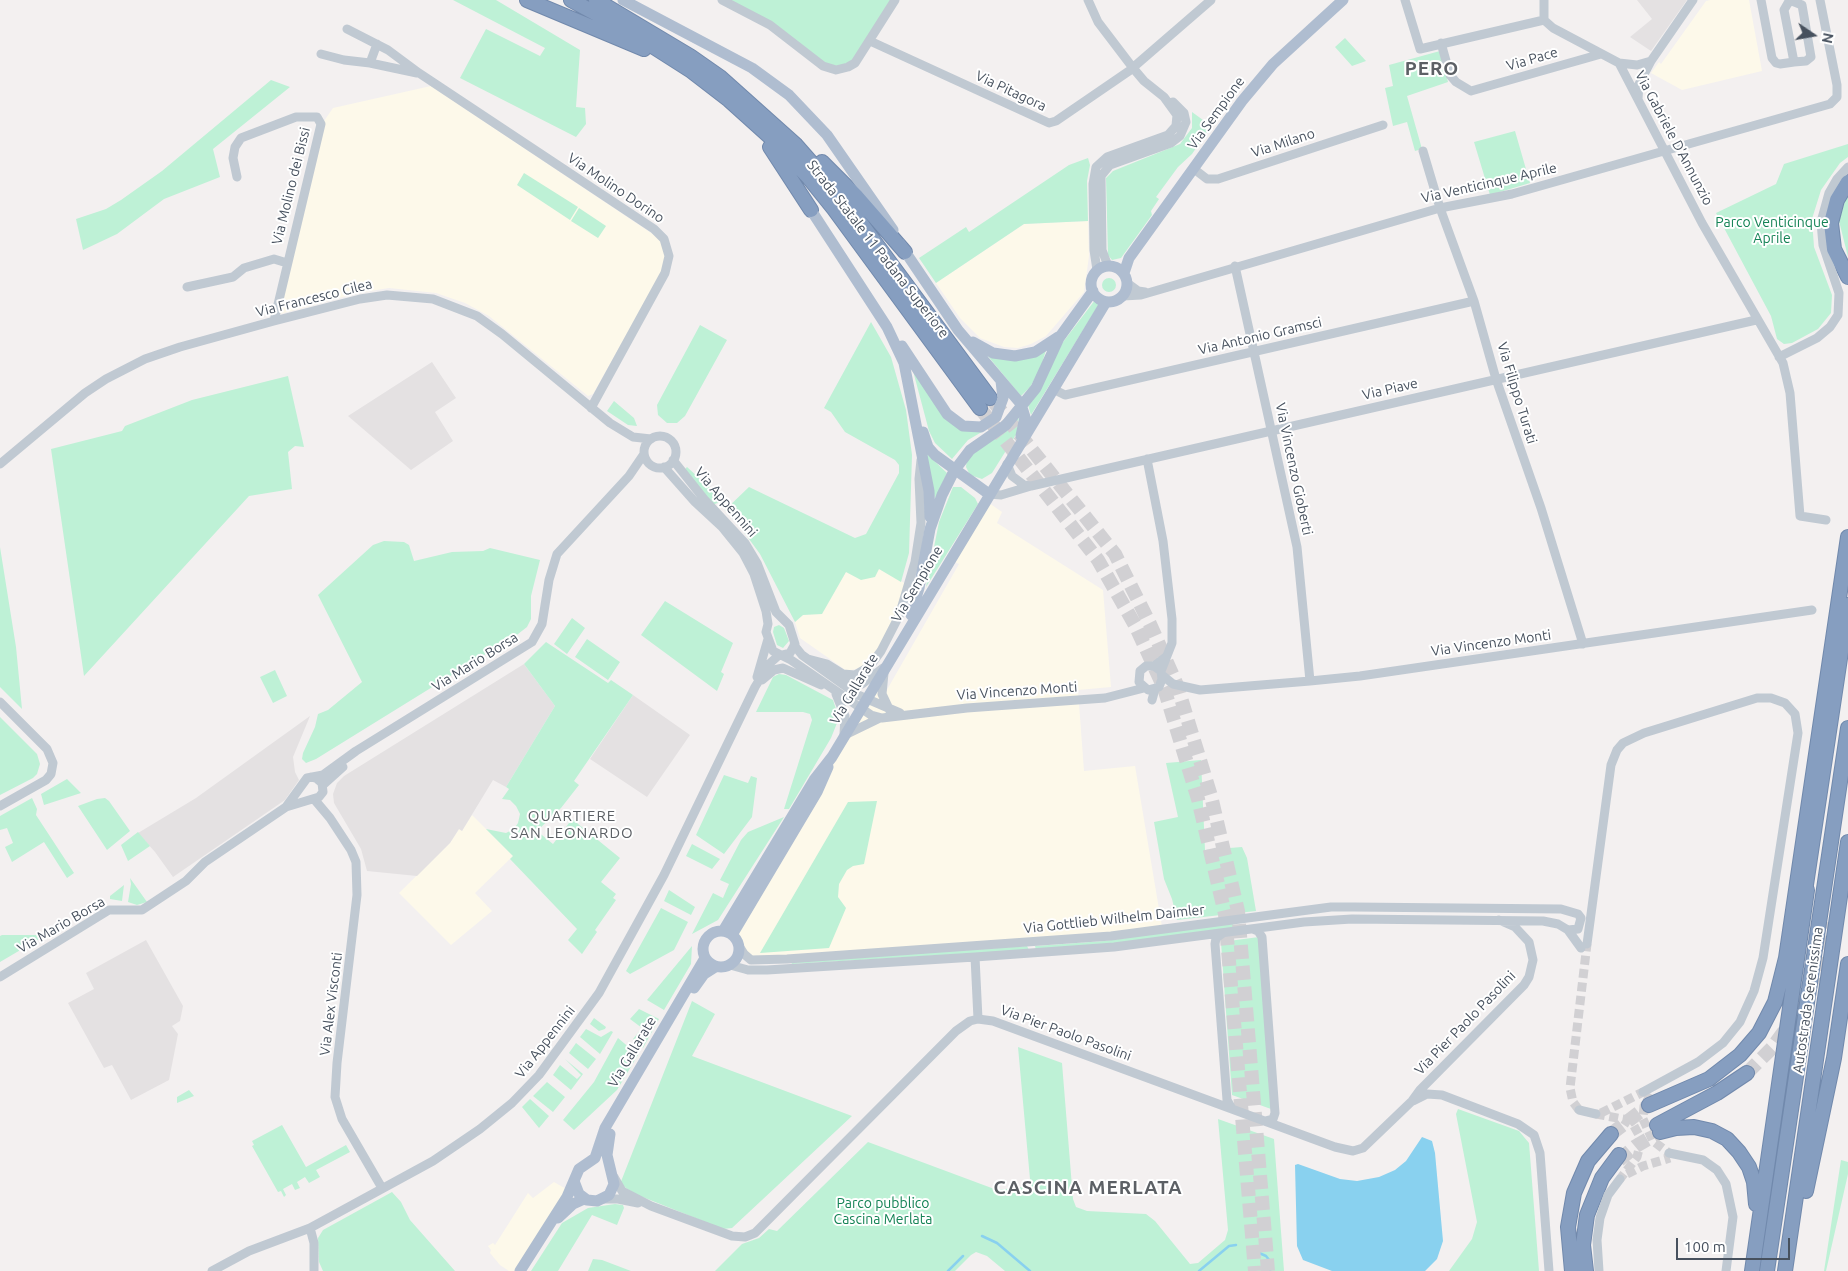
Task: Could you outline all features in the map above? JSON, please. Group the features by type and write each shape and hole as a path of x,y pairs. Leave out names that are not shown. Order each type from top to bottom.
{"highway":[{"path":"527,0 648,51 692,78 712,86"},
{"path":"571,0 647,42 712,86 729,100 741,118 773,150 811,210"},
{"path":"596,0 710,70 732,80 757,100 846,186 905,252"},
{"path":"607,0 659,30 690,56"},
{"name":"Strada Statale 11 Padana Superiore","path":"710,70 756,107 808,158 874,240 990,398"},
{"name":"Strada Statale 11 Padana Superiore","path":"729,100 769,136 821,193 980,408"},
{"path":"1848,182 1837,200 1831,223 1834,248 1848,277"},
{"path":"1648,1100 1709,1079 1740,1056 1759,1033 1775,1002 1786,958 1848,537"},
{"path":"1648,1100 1702,1090 1725,1078 1743,1065 1766,1040 1778,1019 1787,993 1810,862 1848,605"},
{"name":"Autostrada Serenissima","path":"1768,1271 1848,728"},
{"name":"Autostrada Serenissima","path":"1785,1271 1848,842"},
{"path":"1752,1271 1800,947 1810,862"},
{"path":"1794,1271 1810,1169 1834,1058 1848,964"},
{"path":"1747,1073 1658,1129 1685,1127 1704,1129 1726,1139 1744,1159 1752,1174 1756,1200 1748,1271"},
{"path":"1572,1271 1568,1227 1574,1193 1588,1161 1611,1134"},
{"path":"1586,1271 1583,1245 1585,1225 1596,1190 1619,1158"}],"main road":[{"path":"623,0 752,68 794,100 816,122 836,147 894,231 905,252 958,330 1022,406 1025,414 1024,427 1009,460"},
{"name":"Via Sempione","path":"902,638 919,588 930,529 942,495 954,471 970,450 1006,425 1042,379 1063,333 1092,291 1092,278 1114,272 1129,258 1256,84 1304,34 1343,0"},
{"path":"811,210 894,339 906,370 930,500 930,529"},
{"name":"Via Sempione","path":"1114,272 1123,296"},
{"path":"1092,291 1098,298 1106,302 1114,302 1123,296"},
{"name":"Via Sempione","path":"902,638 1106,302"},
{"path":"958,330 988,351 1012,356 1040,350 1063,333"},
{"path":"894,339 905,350 947,414 960,425 979,427 996,416 1003,398 1001,381"},
{"path":"915,412 928,447 954,471 989,494"},
{"name":"Via Gallarate","path":"728,933 817,792 832,757 902,638"},
{"path":"716,932 728,933 739,946 738,957 730,965 716,967 705,958 703,952 705,941 716,932"},
{"name":"Via Gallarate","path":"520,1271 566,1198 579,1169 590,1162 598,1153 605,1128 705,958"},
{"name":"Via Gallarate","path":"604,1199 613,1190 612,1174 607,1155 611,1132 694,988 704,974 716,967"},
{"path":"590,1162 602,1163 612,1174"},
{"path":"574,1181 575,1188 584,1199 592,1202 604,1199"},
{"name":"Via Gallarate","path":"546,1229 573,1204 584,1199"}],"street":[{"path":"722,0 770,25 827,68 840,70 852,65 870,41 895,0"},
{"path":"1088,0 1098,22 1133,68 1144,81 1164,98 1177,104 1184,113 1186,122 1180,136 1171,143 1110,165 1101,176 1102,250 1114,272 1138,291 1146,292"},
{"path":"1133,68 1211,0"},
{"path":"1405,0 1420,49 1544,20 1544,0"},
{"path":"1638,102 1639,84 1651,61 1693,0"},
{"path":"1761,0 1773,61 1780,64 1794,62 1809,59 1812,52 1802,4 1792,1 1786,6 1784,14 1794,62"},
{"name":"Via Venticinque Aprile","path":"1123,296 1146,292 1440,208 1512,194 1830,104 1837,97 1837,85 1820,0"},
{"name":"Via Gabriele D'Annunzio","path":"1544,20 1553,28 1619,63 1636,66 1651,61"},
{"path":"347,29 388,50 419,74"},
{"name":"Via Pitagora","path":"870,41 1049,123 1056,121 1133,68"},
{"name":"Via Pace","path":"1442,43 1450,74 1456,82 1471,90 1600,54"},
{"path":"370,63 377,44"},
{"path":"322,54 419,74"},
{"name":"Via Gabriele D'Annunzio","path":"1619,63 1638,102 1756,320 1780,356 1789,384 1800,516 1826,520"},
{"name":"Via Molino Dorino","path":"419,74 654,229 666,244 669,261 665,273 591,408"},
{"name":"Via Molino dei Bissi","path":"237,177 233,158 235,147 241,138 296,117 318,117 321,124 274,321"},
{"name":"Via Milano","path":"1194,169 1207,179 1218,179 1383,125"},
{"name":"Via Filippo Turati","path":"1423,151 1440,208 1474,302 1496,378 1541,508 1583,644"},
{"path":"1780,356 1817,338 1830,327 1838,315 1840,293 1823,245 1821,222 1829,193 1837,179 1848,167"},
{"name":"Via Molino dei Bissi","path":"187,287 233,277 244,268 274,260 287,264"},
{"name":"Via Vincenzo Gioberti","path":"1235,266 1297,547 1310,681"},
{"name":"Via Francesco Cilea","path":"0,464 85,393 131,365 171,350 372,296 411,295 444,301 487,323 591,408 630,435 644,454"},
{"name":"Via Antonio Gramsci","path":"1053,390 1065,395 1474,302"},
{"name":"Via Piave","path":"989,494 1001,495 1030,486 1496,378 1628,351 1756,320"},
{"name":"Via Francesco Cilea","path":"630,435 651,439"},
{"path":"659,436 669,439 675,448 673,460 659,466 648,462 644,454 646,444 651,439 659,436"},
{"name":"Via Mario Borsa","path":"286,807 302,784 311,777 323,775 532,642 542,624 549,580 557,554 629,476 644,454"},
{"path":"808,659 823,662 846,675 858,674 876,659 891,634 907,596 918,546 922,514 919,479 921,454"},
{"path":"1138,679 1151,688 1173,639 1163,541 1147,459"},
{"name":"Via Appennini","path":"212,1271 249,1251 310,1228 433,1161 490,1122 532,1084 560,1049 599,993 652,898 755,687 767,667 782,655 790,653 795,640 789,625 781,619 774,608 757,562 745,543 704,499 673,460"},
{"path":"1009,460 1012,476 1024,485 1030,486"},
{"name":"Via Mario Borsa","path":"629,476 642,469 659,466"},
{"name":"Via Appennini","path":"659,466 726,532 743,553 759,588 768,624 766,632 773,652 782,655 860,709"},
{"name":"Via Vincenzo Monti","path":"844,736 882,718 902,714 1105,698 1133,690 1173,684 1200,690 1310,681 1583,644 1812,610"},
{"path":"768,624 773,620 781,619"},
{"name":"Via Appennini","path":"755,687 768,639"},
{"path":"794,646 808,659 866,699"},
{"path":"839,681 851,685 862,684 886,666"},
{"path":"886,666 882,694 891,711"},
{"name":"Via Appennini","path":"755,687 772,672 780,668 787,669 818,684 826,685"},
{"path":"1133,690 1143,668 1159,671"},
{"name":"Via Vincenzo Monti","path":"1159,671 1173,684"},
{"name":"Via Appennini","path":"834,692 842,704 846,716 844,736"},
{"path":"1568,930 1584,946 1593,896 1611,765 1617,750 1623,744 1644,734 1757,698 1771,698 1790,708 1797,722 1798,733 1763,958 1754,991 1740,1022 1723,1043 1711,1053 1670,1077 1648,1100"},
{"name":"Via Vincenzo Monti","path":"866,699 902,714"},
{"path":"0,702 47,749 52,756 53,767 51,774 46,780 0,806"},
{"path":"860,709 882,718"},
{"name":"Via Mario Borsa","path":"0,977 109,910 142,910 186,881 205,862 286,807 312,799 366,747"},
{"path":"311,777 320,780 323,789"},
{"path":"302,784 302,792 312,799"},
{"name":"Via Alex Visconti","path":"323,789 330,818"},
{"name":"Via Alex Visconti","path":"312,799 330,818 351,850 358,871 335,1097 342,1120 382,1188"},
{"path":"1567,911 1583,909 1588,905 1593,896"},
{"name":"Via Gottlieb Wilhelm Daimler","path":"739,946 751,960 787,959 1111,936 1331,908 1567,911"},
{"path":"1567,911 1578,914 1582,921 1578,930 1568,930"},
{"name":"Via Gottlieb Wilhelm Daimler","path":"730,965 748,970 767,970 975,957 1114,946 1352,919 1543,921 1558,924 1568,930"},
{"name":"Via Pier Paolo Pasolini","path":"612,1174 622,1191 651,1206 732,1236 745,1237 755,1234 956,1031 970,1021 978,1019 993,1021 1335,1147 1353,1150 1363,1148 1372,1142 1412,1101 1420,1090 1524,985 1529,977 1533,960 1529,942 1515,927 1499,920"},
{"path":"1253,929 1258,931 1262,937 1275,1113 1273,1119 1265,1121"},
{"path":"1223,933 1216,938 1215,944 1227,1100 1232,1109"},
{"path":"975,957 978,1019"},
{"name":"Via Pier Paolo Pasolini","path":"1412,1101 1427,1094 1442,1095 1518,1124 1534,1135 1540,1152 1549,1271"},
{"path":"1579,1110 1596,1114"},
{"path":"1669,1156 1689,1157 1710,1164 1722,1176 1729,1192 1732,1229 1726,1271"},
{"path":"1599,1271 1597,1240 1600,1218 1608,1195 1620,1178"},
{"name":"Via Pier Paolo Pasolini","path":"604,1199 618,1199 651,1206"},
{"path":"310,1228 314,1243 313,1271"}],"shaded area":[{"path":"1637,0 1687,0 1651,51 1630,37 1652,19"},
{"path":"1749,0 1762,71 1682,90 1651,73 1659,62 1661,64 1706,1"},
{"path":"431,86 660,239 666,258 659,277 593,394 588,396 489,316 465,303 436,293 389,288 358,293 276,315 322,124 333,108"},
{"path":"1088,221 1089,256 1084,292 1046,336 1031,344 1018,348 1004,347 980,338 960,318 936,283 1024,224"},
{"path":"432,362 456,398 435,412 453,441 411,470 348,416"},
{"path":"989,503 1002,512 997,523 1103,590 1111,687 1078,690 1084,771 1135,766 1162,927 1110,933 785,956 753,956 745,951 736,933 875,689 884,695 959,564 953,561"},
{"path":"879,569 906,584 891,625 879,647 864,667 847,671 800,638 795,622 803,615 822,613 846,572"},
{"path":"524,664 555,706 506,787 493,780 462,831 459,829 450,843 417,876 367,871 361,849 334,803 333,794 337,783 344,776"},
{"path":"633,695 690,735 647,797 590,759"},
{"path":"310,716 293,757 295,772 299,780 285,800 173,877 138,833 196,798"},
{"path":"472,815 513,856 475,893 492,911 451,945 399,893 450,843 459,829 462,831"},
{"path":"146,940 183,1006 180,1021 172,1026 178,1034 169,1080 131,1100 112,1065 104,1068 68,1003 94,989 86,973"},
{"path":"554,1182 568,1190 518,1271 509,1271 500,1265 490,1253 491,1250 488,1246 493,1243 495,1245 528,1193 533,1198"}],"green space":[{"path":"453,0 496,0 580,50 576,107 585,108 586,124 576,137 460,78 486,29 540,56 545,48"},
{"path":"722,0 895,0 858,59 836,70"},
{"path":"1345,38 1366,61 1352,66 1335,47"},
{"path":"1440,51 1448,82 1407,96 1422,149 1415,151 1407,122 1393,126 1385,88 1393,86 1389,65"},
{"path":"271,80 290,87 213,149 220,177 164,199 117,234 83,250 76,219 106,209 162,171"},
{"path":"1192,112 1203,120 1215,120 1192,154 1178,167 1156,197 1159,199 1151,211 1152,215 1121,258 1112,260 1108,255 1106,178 1113,171 1180,144 1192,128"},
{"path":"1515,131 1530,183 1490,195 1474,142"},
{"name":"Parco Venticinque Aprile","path":"1848,144 1848,157 1840,163 1821,190 1812,219 1814,247 1832,295 1831,313 1818,329 1792,343 1784,344 1777,339 1771,316 1716,213 1776,184 1784,164"},
{"path":"1088,158 1090,165 1087,181 1088,221 1024,224 936,283 919,258 966,227 969,232 1069,165"},
{"path":"524,173 578,207 570,220 517,185"},
{"path":"1848,190 1848,257 1839,221"},
{"path":"579,208 606,226 598,238 571,221"},
{"path":"1106,278 1112,278 1116,285 1112,292 1106,292 1102,288 1102,282"},
{"path":"1095,300 1099,304 1031,415 1028,405 1060,346"},
{"path":"871,322 891,357 906,410 912,455 909,553 901,582 879,569 875,577 861,580 846,572 822,614 803,615 795,622 760,554 725,510 749,487 855,538 866,534 899,473 899,465 895,460 845,432 831,412 824,408"},
{"path":"700,325 727,340 685,416 677,423 667,423 658,415 657,405"},
{"path":"1046,350 1040,370 1030,387 1021,396 987,355"},
{"path":"912,367 943,415 987,429 968,440 952,459 935,443 929,431"},
{"path":"288,376 304,447 295,446 288,452 292,489 249,496 84,676 51,449 122,431 125,426 192,400"},
{"path":"614,401 634,418 637,426 628,425 607,411"},
{"path":"1019,416 1017,433 992,473 982,479 970,475 966,467 967,459"},
{"path":"926,453 947,473 935,499"},
{"path":"687,467 723,500 713,505 684,470"},
{"path":"953,487 961,487 975,498 978,504 926,587 939,522"},
{"path":"384,541 404,542 409,545 414,561 452,552 483,551 490,548 540,560 531,596 531,619 527,627 518,634 316,759 306,763 302,759 303,753 315,727 318,714 328,710 362,682 318,595 373,545"},
{"path":"0,547 16,647 22,709 0,687"},
{"path":"665,601 733,643 721,672 724,674 717,691 641,635"},
{"path":"572,618 585,628 567,654 554,644"},
{"path":"779,625 784,628 789,641 783,648 777,645 773,632 774,627"},
{"path":"587,639 620,662 608,680 575,657"},
{"path":"546,642 608,683 611,680 633,695 574,781 579,785 561,808 537,831 553,844 572,819 620,858 601,882 616,894 613,898 616,900 595,930 597,932 582,954 568,940 577,929 510,859 513,856 486,829 506,833 514,829 518,823 520,814 516,806 510,800 502,799 509,789 506,787 555,706 524,664"},
{"path":"275,670 287,696 273,703 260,677"},
{"path":"779,674 786,675 833,700 839,718 831,738 789,809 784,809 812,720 810,714 803,712 756,712 773,677"},
{"path":"0,717 37,754 40,764 37,774 33,778 0,795"},
{"path":"1201,760 1205,850 1242,847 1247,858 1256,911 1177,920 1172,899 1164,879 1154,822 1178,817 1166,763"},
{"path":"724,775 748,783 751,776 757,778 752,817 724,854 696,835"},
{"path":"67,779 81,793 44,805 41,794"},
{"path":"32,798 37,809 36,815 74,873 67,878 44,842 12,862 5,847 13,843 7,828 0,830 0,816"},
{"path":"105,798 109,801 130,831 107,850 78,806"},
{"path":"877,801 864,864 853,866 847,870 839,884 838,897 846,908 829,948 760,953 848,802"},
{"path":"784,817 718,920 692,934 713,893 723,898 729,884 720,880 741,840 748,832"},
{"path":"138,832 150,846 128,861 121,845"},
{"path":"692,844 720,859 712,869 686,856"},
{"path":"130,878 147,902 137,905 128,902"},
{"path":"124,885 122,901 110,899 110,896"},
{"path":"669,890 695,907 691,915 664,901"},
{"path":"661,908 688,922 674,950 630,974 626,971"},
{"path":"1233,923 1234,928 1113,944 1036,950 1035,946 1104,941"},
{"path":"46,935 0,962 0,936"},
{"path":"1259,937 1271,1109 1232,1095 1221,942"},
{"path":"692,946 691,964 664,1010 647,1000"},
{"path":"1027,946 1029,950 792,964 791,962"},
{"path":"692,1001 715,1014 692,1056 852,1116 732,1228 723,1229 635,1194 620,1184"},
{"path":"639,1009 659,1019 643,1048 633,1039 642,1028 630,1019"},
{"path":"594,1018 606,1027 605,1029 599,1031 590,1024"},
{"path":"586,1029 601,1037 611,1031 613,1032 600,1054 580,1037"},
{"path":"618,1038 638,1055 617,1090 574,1130 563,1120 594,1082"},
{"path":"576,1043 596,1059 588,1069 569,1053"},
{"name":"Parco pubblico Cascina Merlata","path":"1018,1047 1062,1063 1073,1199 1076,1207 1087,1211 1146,1214 1155,1221 1190,1264 1198,1263 1225,1240 1228,1230 1218,1119 1274,1139 1284,1271 1005,1271 987,1256 976,1252 955,1271 715,1271 742,1244 759,1238 769,1229 777,1231 868,1142 997,1190 1021,1187 1030,1179"},
{"path":"565,1059 583,1074 571,1090 553,1075 560,1065 577,1079 581,1075"},
{"path":"547,1082 565,1097 553,1112 533,1096"},
{"path":"189,1090 194,1096 177,1103 177,1097"},
{"path":"530,1099 549,1116 539,1128 522,1107"},
{"path":"1458,1109 1519,1131 1529,1143 1539,1271 1449,1271 1472,1239 1477,1222 1456,1114"},
{"path":"282,1125 306,1167 346,1145 350,1152 316,1170 320,1177 309,1183 305,1177 297,1182 300,1188 295,1190 292,1184 283,1189 286,1195 284,1197 281,1191 278,1192 252,1146 254,1145 252,1141"},
{"path":"1841,1160 1848,1162 1848,1174 1826,1271 1824,1271"},
{"path":"392,1192 401,1202 410,1220 455,1271 323,1271 319,1262 318,1238 323,1230"},
{"path":"615,1204 623,1205 624,1208 617,1225 592,1215 558,1271 531,1271 562,1223 588,1208"},
{"path":"593,1259 602,1260 631,1271 588,1271"}],"water":[{"path":"1422,1137 1432,1141 1435,1153 1443,1241 1437,1259 1425,1271 1332,1271 1303,1260 1297,1246 1295,1165 1298,1164 1340,1179 1357,1181 1379,1177 1395,1170 1406,1161"}],"waterway":[{"path":"982,1236 997,1243 1030,1271"},
{"path":"1199,1271 1229,1246 1236,1245"},
{"name":"Strada Statale 11 Padana Superiore","path":"1250,1249 1266,1256 1270,1261 1270,1271"},
{"path":"948,1271 963,1256"}],"tunnel":[{"path":"993,401 1115,554 1150,624 1177,685 1211,796 1238,911 1268,1271"},
{"path":"980,408 1098,560 1135,625 1164,688 1198,799 1225,914 1255,1271"},
{"path":"1747,1073 1772,1048 1793,1019 1810,988 1833,924"},
{"path":"1579,1110 1573,1102 1570,1088 1587,944"},
{"path":"1601,1113 1643,1092"},
{"path":"1651,1094 1644,1106 1643,1119 1653,1141 1669,1153"},
{"path":"1611,1134 1649,1105"},
{"path":"1596,1114 1623,1119 1634,1126 1639,1135 1640,1145 1637,1157 1620,1179"},
{"path":"1619,1160 1636,1146 1660,1132"},
{"path":"1627,1174 1643,1166 1670,1158"}],"district":[{"name":"PERO","path":"1432,69"},
{"name":"QUARTIERE SAN LEONARDO","path":"572,824"},
{"name":"CASCINA MERLATA","path":"1088,1188"}]}
